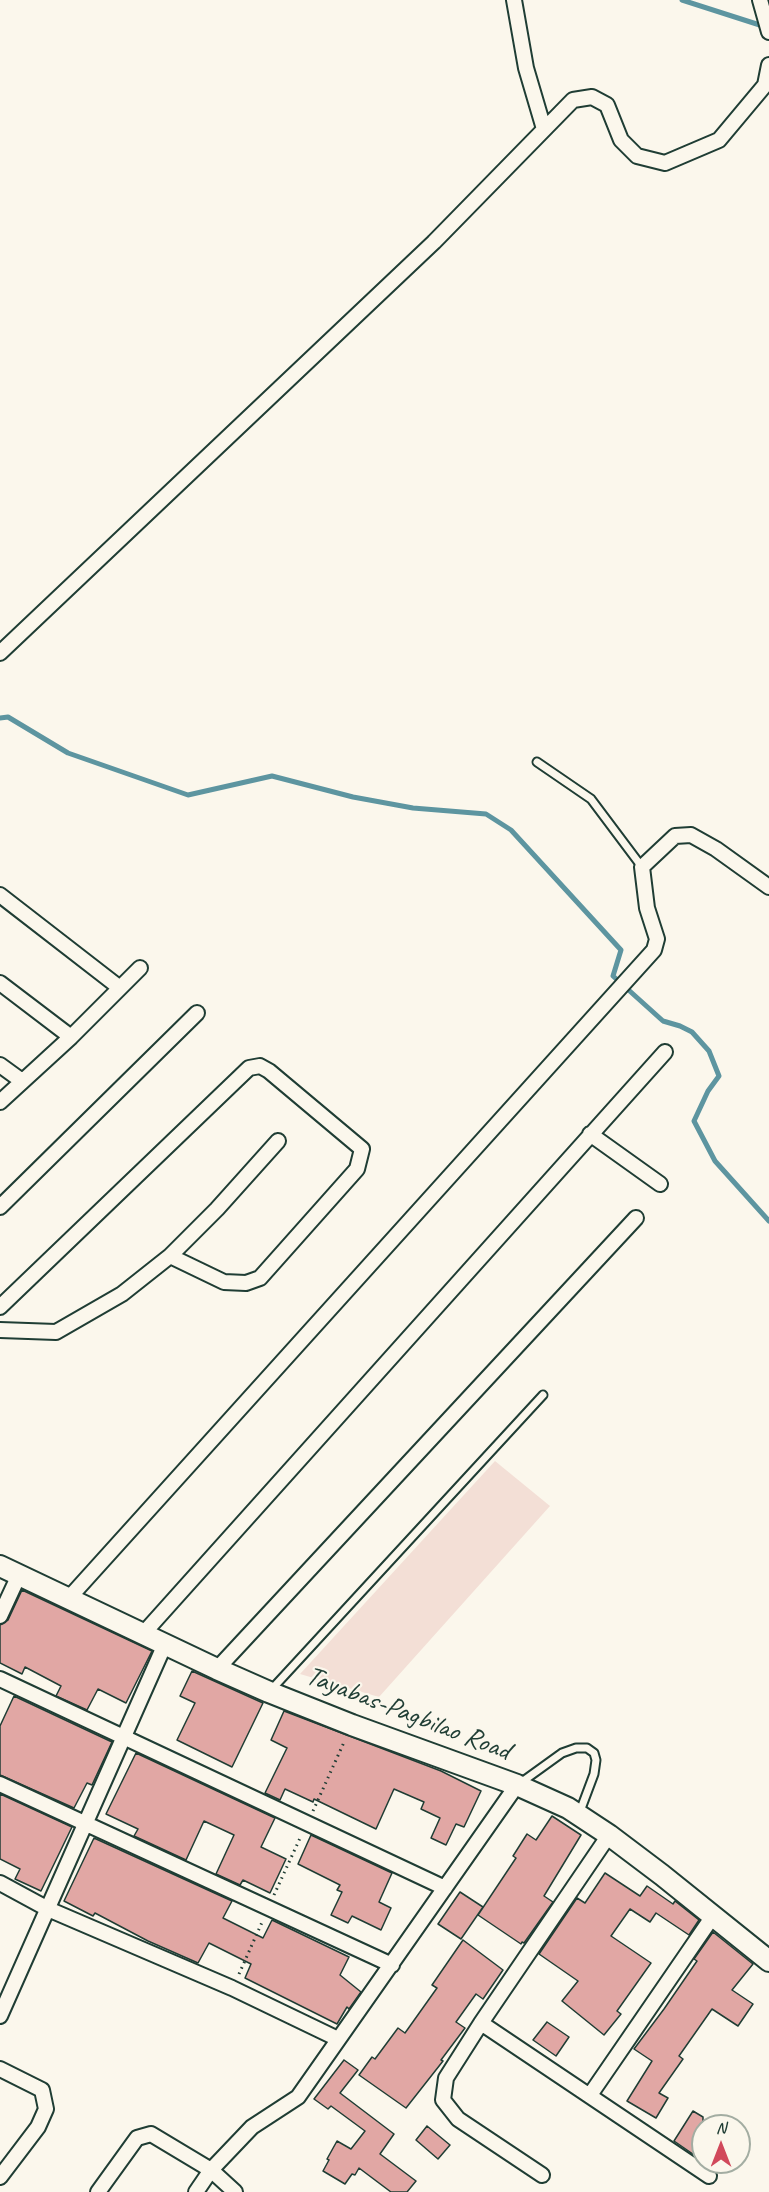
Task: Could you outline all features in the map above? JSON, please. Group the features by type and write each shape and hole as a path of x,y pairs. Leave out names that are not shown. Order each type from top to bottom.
{"main road":[{"name":"Tayabas-Pagbilao Road","path":"0,1566 269,1692 517,1785 579,1815 769,1961"}],"street":[{"path":"514,0 526,68 544,129"},
{"path":"760,0 769,32"},
{"path":"0,653 434,242 573,100 592,98 607,105 621,140 637,156 665,163 719,140 765,86 769,65"},
{"path":"69,1598 654,950 657,939 647,908 642,867 675,836 691,835 716,849 769,887"},
{"path":"0,896 120,988"},
{"path":"0,1102 71,1037 140,968"},
{"path":"0,983 71,1037"},
{"path":"0,1208 197,1013"},
{"path":"143,1634 665,1052"},
{"path":"0,1065 22,1081"},
{"path":"0,1307 249,1068 260,1066 269,1071 362,1149 357,1169 260,1278 246,1283 224,1282 170,1256"},
{"path":"590,1134 660,1184"},
{"path":"0,1330 56,1332 122,1294 170,1256 217,1209 278,1141"},
{"path":"217,1669 636,1218"},
{"path":"0,1616 19,1575"},
{"path":"0,2016 165,1644"},
{"path":"0,1679 445,1888"},
{"path":"0,1784 392,1965"},
{"path":"196,2192 211,2170 252,2127 298,2097 517,1785"},
{"path":"542,2175 458,2120 443,2100 446,2078 609,1836"},
{"path":"0,1883 48,1908 232,1988 338,2038"},
{"path":"590,2095 713,1916"},
{"path":"481,2023 709,2176"},
{"path":"0,2069 42,2090 46,2109 38,2127 0,2177"},
{"path":"98,2192 137,2138 151,2134 211,2170 235,2192"}],"lane":[{"path":"537,762 591,799 642,867"},
{"path":"269,1692 543,1395"},
{"path":"517,1785 562,1753 576,1748 587,1748 594,1753 596,1760 594,1774 579,1815"}],"path":[{"path":"232,1988 352,1725"}],"shaded area":[{"path":"495,1461 550,1506 379,1697 300,1674"}],"building":[{"path":"22,1590 152,1651 126,1703 98,1689 87,1710 56,1696 61,1686 25,1667 22,1674 0,1663 0,1625 8,1620"},
{"path":"192,1671 263,1703 232,1767 177,1740 195,1703 180,1696"},
{"path":"14,1696 112,1742 92,1785 87,1783 74,1808 0,1775 0,1726"},
{"path":"284,1711 441,1771 481,1791 464,1827 456,1824 446,1845 431,1838 440,1818 421,1809 424,1802 394,1789 376,1829 314,1799 313,1802 285,1789 280,1800 265,1793 287,1748 271,1740"},
{"path":"136,1753 275,1818 261,1847 286,1859 270,1893 243,1880 240,1885 216,1874 234,1835 204,1821 186,1860 134,1836 138,1829 106,1814"},
{"path":"0,1794 72,1827 41,1891 15,1879 20,1869 0,1859"},
{"path":"552,1816 581,1835 544,1896 553,1902 521,1944 478,1915 516,1858 513,1856 527,1834 536,1840"},
{"path":"311,1835 392,1873 379,1902 391,1908 381,1930 352,1916 348,1923 331,1915 342,1892 337,1890 340,1885 298,1864"},
{"path":"94,1838 232,1901 223,1918 263,1938 272,1920 349,1957 340,1975 361,1992 349,2009 347,2007 337,2024 245,1978 251,1964 209,1943 198,1963 148,1941 95,1913 93,1916 64,1901"},
{"path":"605,1873 640,1896 647,1886 673,1904 675,1901 699,1920 689,1935 656,1913 650,1922 630,1909 611,1936 651,1963 617,2011 621,2014 604,2035 562,2001 578,1981 539,1954 577,1898 585,1903"},
{"path":"460,1892 483,1907 461,1939 438,1924"},
{"path":"713,1932 753,1964 732,1990 753,2004 738,2026 712,2009 679,2056 683,2059 659,2093 668,2098 656,2118 627,2101 652,2061 634,2049 697,1961 694,1959"},
{"path":"463,1940 503,1970 483,1999 476,1994 456,2022 465,2028 441,2060 443,2061 406,2108 359,2075 372,2057 375,2059 398,2028 405,2033 437,1988 432,1985"},
{"path":"547,2022 569,2037 556,2056 533,2040"},
{"path":"344,2060 358,2070 340,2093 394,2134 380,2154 416,2181 407,2192 391,2192 359,2168 345,2184 323,2171 337,2141 351,2149 365,2131 331,2106 328,2109 314,2099"},
{"path":"691,2114 691,2153 674,2141"},
{"path":"427,2126 450,2145 438,2159 416,2140"}],"waterway":[{"path":"682,0 766,27"},
{"path":"0,718 8,717 68,753 188,795 272,776 353,797 413,808 486,814 511,830 621,950 613,976 663,1021 692,1032 709,1051 719,1076 708,1091 694,1121 715,1161 769,1221"}]}
